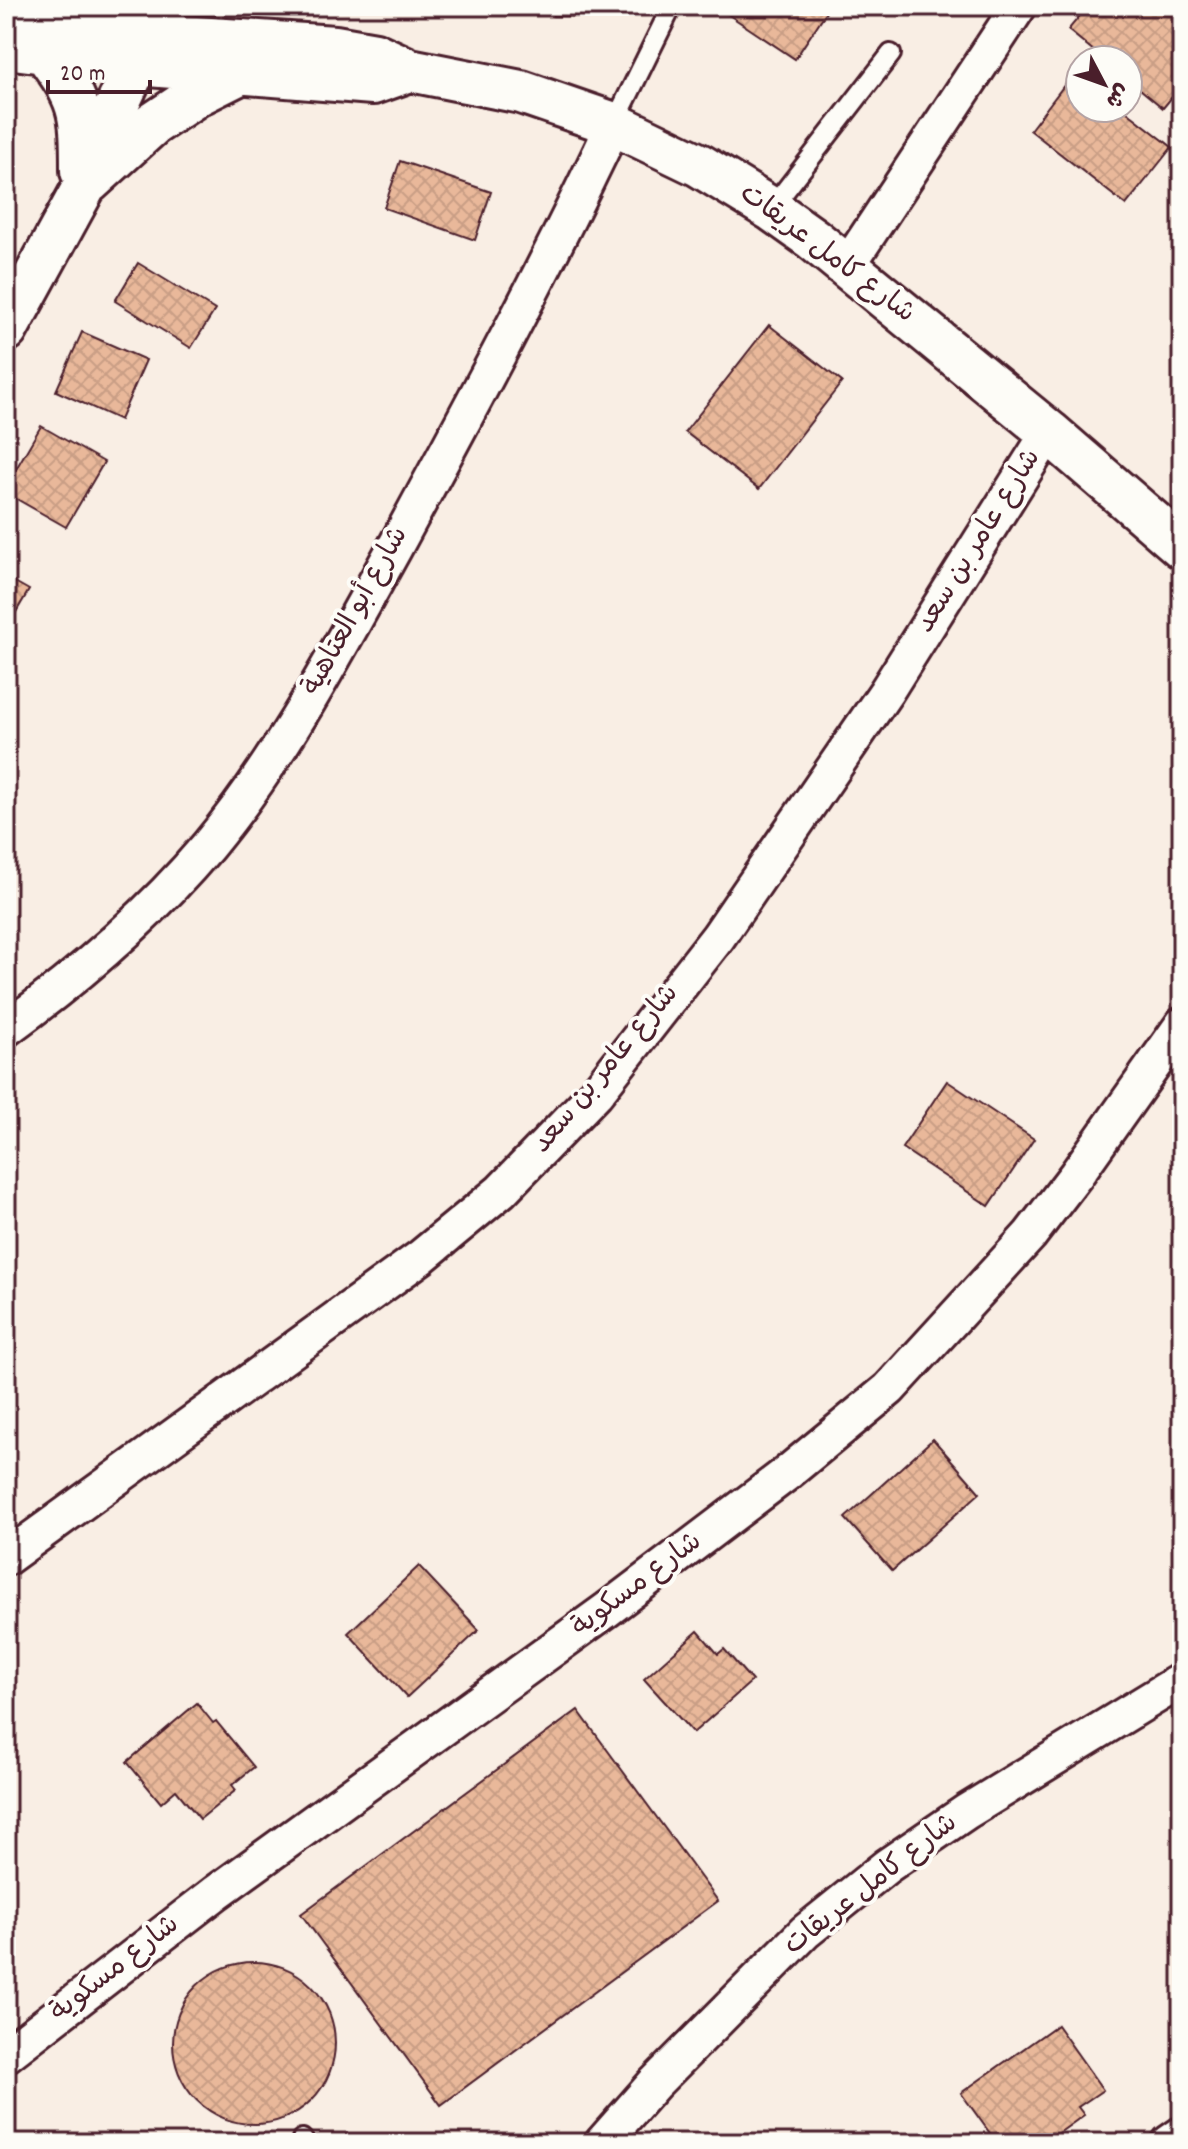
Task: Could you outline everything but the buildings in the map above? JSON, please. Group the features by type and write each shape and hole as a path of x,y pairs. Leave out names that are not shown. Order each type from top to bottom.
{"street":[{"path":"848,265 1019,6"},
{"name":"شارع كامل عريقات","path":"6,16 242,72 373,83 410,70"},
{"name":"شارع كامل عريقات","path":"25,49 335,47 375,54 410,70 521,92 614,124 699,165 771,209 848,265 1182,547"},
{"path":"25,49 78,103 82,129 83,189"},
{"path":"6,330 83,189 102,137 143,50"},
{"path":"83,189 153,124 198,94 242,72"},
{"name":"شارع أبو العتاهية","path":"6,1029 140,918 209,845 248,794 304,706 423,495 591,174 614,124"},
{"name":"شارع عامر بن سعد","path":"6,1558 421,1257 501,1191 596,1093 727,924 886,692 1049,432"},
{"name":"شارع مسكوية","path":"6,2055 217,1892 608,1609 786,1474 889,1389 1030,1235 1182,1025"},
{"name":"شارع كامل عريقات","path":"602,2143 654,2084 805,1932 887,1866 966,1812 1182,1680"},
{"path":"1169,2143 1182,2134"}],"lane":[{"path":"614,124 672,6"},
{"path":"771,209 891,54"}]}
